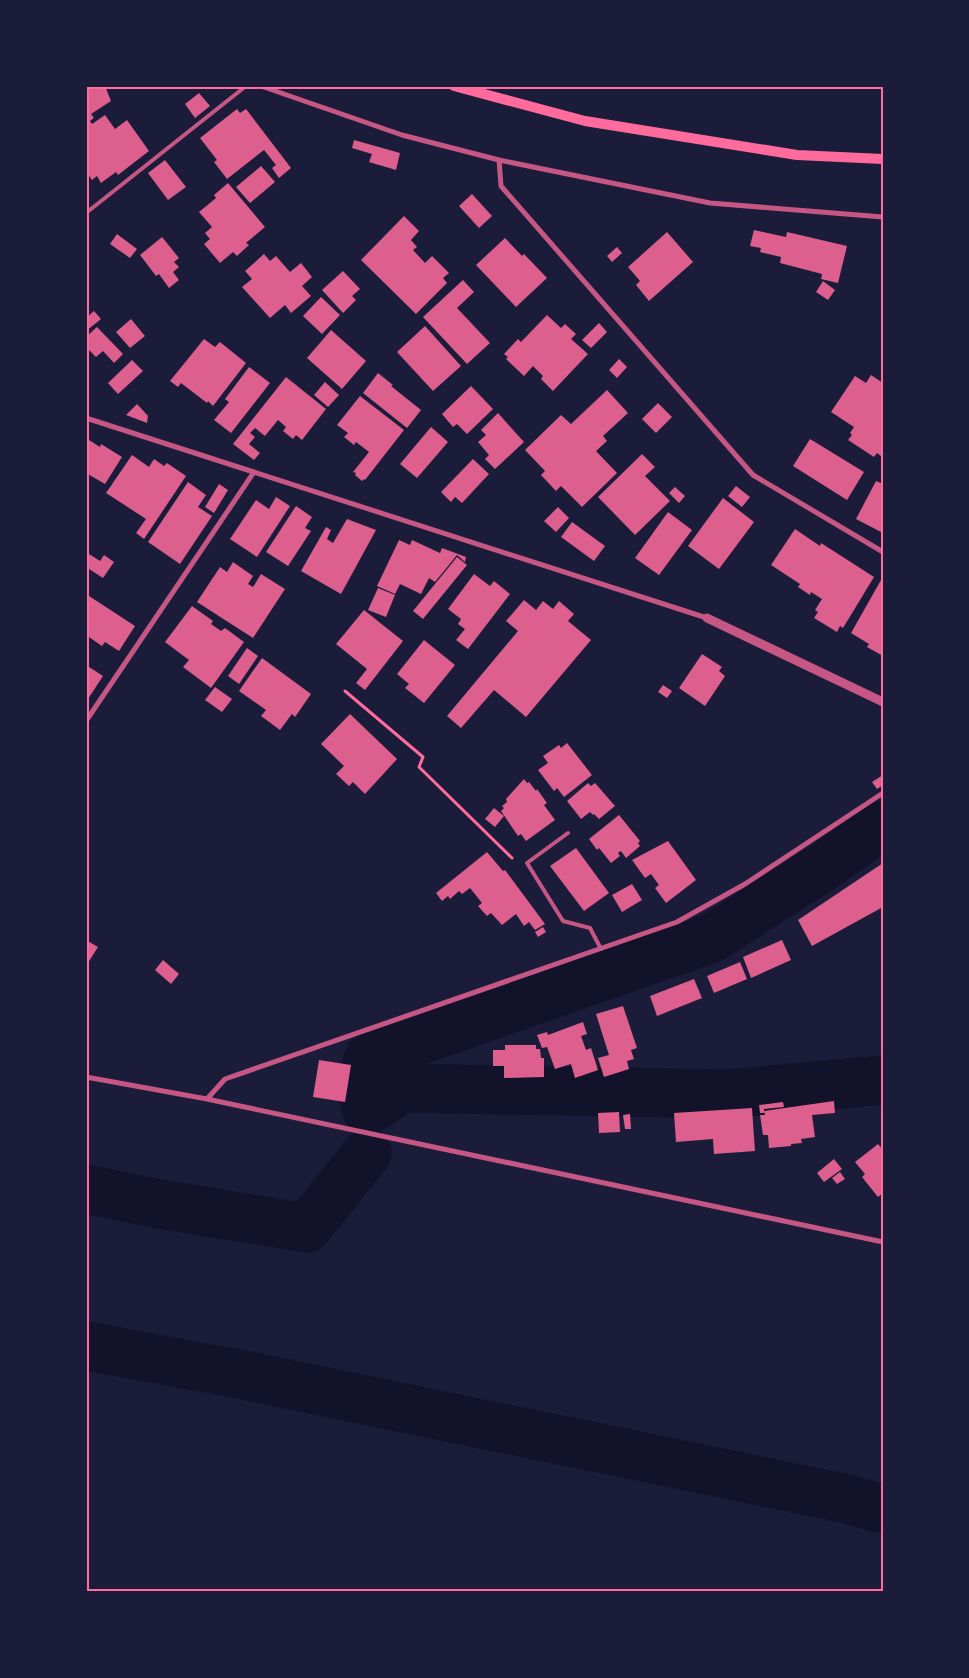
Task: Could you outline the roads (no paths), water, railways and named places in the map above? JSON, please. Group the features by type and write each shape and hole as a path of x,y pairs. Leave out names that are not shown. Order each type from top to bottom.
{"main road":[{"path":"454,86 585,121 797,155 883,158"}],"street":[{"path":"261,86 402,135 499,160 710,203 883,217"},
{"path":"499,160 502,186 752,475 883,552"},
{"path":"86,418 707,618 883,702"},
{"path":"86,722 254,472"},
{"path":"207,1099 225,1079 677,922 745,884 883,793"},
{"path":"86,1077 207,1099 883,1242"}],"lane":[{"path":"86,214 246,86"},
{"path":"568,833 527,863 563,921 590,928 601,949"}],"waterway":[{"path":"883,825 826,865 712,938 369,1058 360,1085 367,1111 403,1088 728,1094 883,1080"},
{"path":"86,1189 159,1204 307,1228 367,1153"},
{"path":"86,1346 238,1374 838,1497 883,1509"}]}
